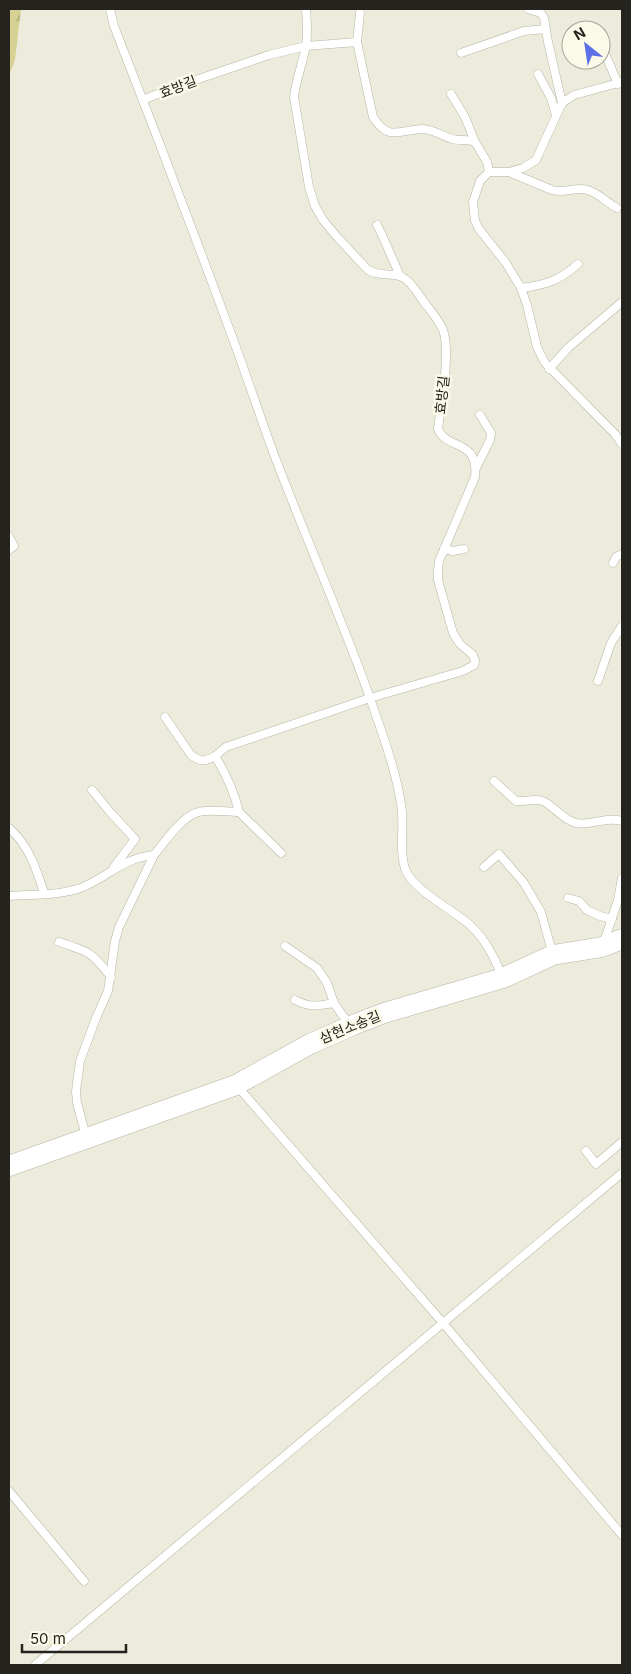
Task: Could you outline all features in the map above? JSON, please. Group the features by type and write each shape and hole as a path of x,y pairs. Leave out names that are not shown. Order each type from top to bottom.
{"street":[{"name":"삼현소송길","path":"9,1166 236,1085 310,1044 384,1013 503,978 554,955 602,947 622,939"}],"lane":[{"name":"효방길","path":"110,9 114,26 143,100 268,55 306,46 357,42"},
{"path":"306,9 306,46 294,97 312,198 323,220 368,270 382,276 400,276 377,225"},
{"path":"528,9 541,13 544,18 562,103"},
{"path":"360,13 357,42 373,117 378,125 385,130 397,134 422,129 450,139 475,142"},
{"path":"461,53 524,31 546,29"},
{"path":"611,65 620,83 574,95 562,103 536,160 523,168 510,172 489,172 480,181 473,202 475,221 483,236 506,263 521,288 537,347 542,358 549,369 615,434 622,444"},
{"path":"538,74 551,98 556,115"},
{"path":"452,94 465,117 475,142 487,162 489,172"},
{"path":"143,100 272,449 370,698 401,803 402,848 407,874 415,884 468,924 484,939 503,978"},
{"path":"510,172 552,190 566,192 582,189 589,191 617,208"},
{"path":"521,288 543,285 556,280 578,264"},
{"name":"효방길","path":"400,276 409,282 444,331 447,352 438,429 445,438 470,453 476,468"},
{"path":"549,369 569,347 622,302"},
{"path":"165,718 191,755 201,761 207,761 226,747 239,742 370,698 463,671 474,665 476,660 473,655 460,644 453,633 438,580 439,561 475,477 476,468 490,440 491,433 480,415"},
{"path":"615,434 622,429"},
{"path":"9,537 14,546 9,550"},
{"path":"444,549 454,551 464,549"},
{"path":"614,563 616,557 622,554"},
{"path":"598,681 611,644 622,626"},
{"path":"215,756 225,772 235,795 239,812 281,853"},
{"path":"494,781 516,801 536,800 543,802 573,823 581,824 609,818 622,821"},
{"path":"92,790 135,839 112,870"},
{"path":"86,1138 77,1103 77,1076 80,1061 108,991 115,941 119,927 154,855 170,835 190,816 198,812 239,812"},
{"path":"9,828 30,856 44,894"},
{"path":"484,867 499,854 524,883 541,912 554,955"},
{"path":"9,896 63,893 81,888 136,858 154,855"},
{"path":"602,947 618,900 622,878"},
{"path":"568,898 579,901 588,910 600,916 612,919"},
{"path":"59,942 85,950 93,956 111,977"},
{"path":"285,946 317,968 327,983 334,1003 353,1025"},
{"path":"295,1000 307,1006 334,1003"},
{"path":"236,1085 443,1323 622,1535"},
{"path":"586,1151 596,1164 622,1142"},
{"path":"35,1665 622,1173"},
{"path":"9,1492 84,1581"}],"green space":[{"path":"9,9 21,9 15,60 9,75"}]}
